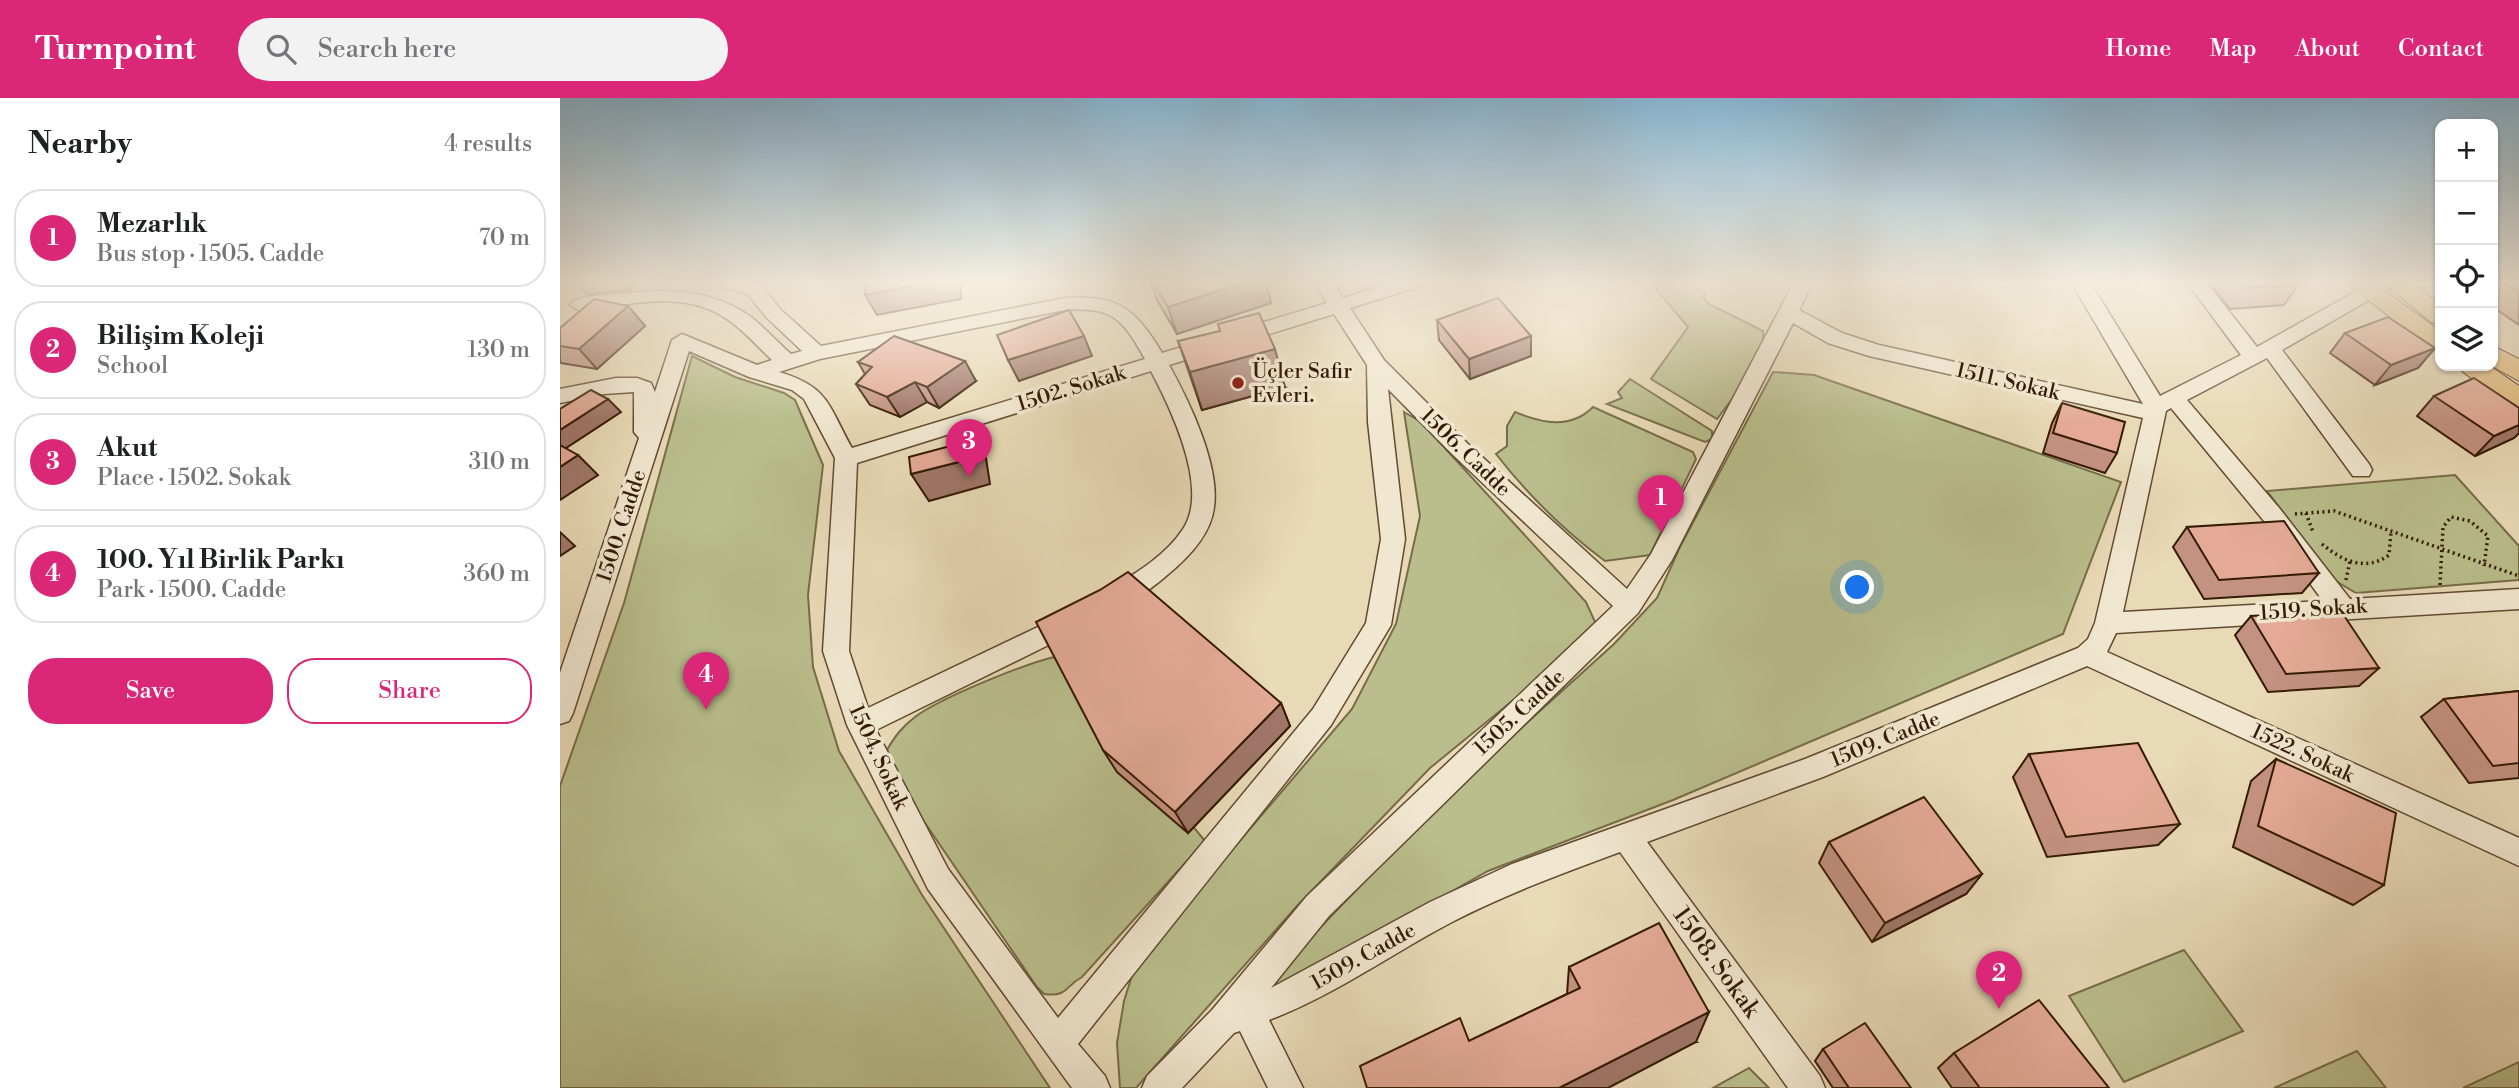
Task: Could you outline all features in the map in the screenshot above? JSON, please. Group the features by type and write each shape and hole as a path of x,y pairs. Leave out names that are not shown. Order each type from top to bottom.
{"main road":[{"path":"2498,357 2519,372"},
{"path":"2479,371 2519,399"}],"street":[{"path":"751,328 787,362"},
{"path":"790,328 817,353"},
{"path":"756,372 817,353 943,328"},
{"path":"860,725 1103,606 1168,564 1188,539 1203,508 1202,476 1192,439 1157,361 1133,328"},
{"name":"1502. Sokak","path":"846,458 1263,328"},
{"name":"1506. Cadde","path":"1353,328 1377,365 1460,449 1629,606"},
{"name":"1505. Cadde","path":"1159,1088 1236,1018 1318,906 1629,606 1660,560 1779,328"},
{"name":"1511. Sokak","path":"1817,328 1835,338 1876,351 2160,406"},
{"path":"2110,328 2160,406 2272,515 2342,607"},
{"path":"2240,328 2361,470"},
{"path":"2087,655 2097,646 2108,623 2160,406 2304,328"},
{"name":"1500. Cadde","path":"560,713 682,340 756,372"},
{"path":"1057,1044 1322,717 1378,625 1393,539 1380,422 1377,365"},
{"path":"756,372 799,385 813,395 846,458"},
{"path":"560,396 629,383 640,385 644,388 646,451"},
{"name":"1504. Sokak","path":"846,458 836,651 860,725 938,879 1057,1044 1093,1088"},
{"name":"1519. Sokak","path":"2108,623 2342,607 2519,599"},
{"name":"1509. Cadde","path":"1236,1018 1321,981 1441,912 1486,890 1813,768 2087,655"},
{"name":"1522. Sokak","path":"2087,655 2519,852"},
{"name":"1508. Sokak","path":"1626,836 1808,1088"},
{"path":"1236,1018 1286,1088"}],"path":[{"path":"2272,515 2334,512 2519,576"},
{"path":"2306,513 2321,543 2334,555 2350,561 2383,561 2389,555 2391,532"},
{"path":"2439,602 2442,527 2451,517 2470,521 2488,536 2484,566"}],"green space":[{"path":"1687,328 1757,328 1763,331 1760,353 1754,365 1717,419 1651,379"},
{"path":"692,356 735,377 784,393 795,400 823,465 808,595 813,667 839,751 922,895 1050,1088 560,1088 560,786 624,603"},
{"path":"1773,372 1814,375 2121,482 2063,634 1673,800 1488,871 1298,979 1273,989 1282,967 1457,786 1614,644 1657,598 1680,547"},
{"path":"1630,379 1712,431 1712,439 1705,442 1607,404 1622,398 1618,392"},
{"path":"1593,407 1693,452 1696,459 1650,555 1605,561 1547,511 1496,454 1507,446 1507,426 1515,412 1545,421 1565,422"},
{"path":"1404,412 1421,422 1586,602 1596,624 1571,653 1430,768 1296,907 1136,1088 1120,1088 1117,1043 1124,1001 1136,963 1352,709 1396,624 1420,516"},
{"path":"2455,475 2519,546 2519,580 2356,593 2334,580 2267,491"},
{"path":"1054,657 1205,841 1082,977 1062,993 1052,995 1044,994 1037,987 910,801 887,750 903,728 927,709 982,683"},
{"path":"2184,950 2243,1031 2124,1082 2069,996"},
{"path":"2357,1051 2386,1088 2274,1088"},
{"path":"2519,1062 2519,1088 2463,1088"},
{"path":"1749,1068 1769,1088 1713,1088"}],"building":[{"path":"560,328 603,328 579,349 560,346"},
{"path":"1017,328 1080,328 1084,336 1008,360 997,335"},
{"path":"1219,328 1266,328 1275,349 1190,372 1178,341 1220,331"},
{"path":"1444,328 1524,328 1531,336 1469,359"},
{"path":"2358,328 2405,328 2435,348 2391,365 2345,333"},
{"path":"894,336 965,361 927,387 915,382 887,397 856,384 872,367 858,362"},
{"path":"2474,378 2519,408 2519,425 2494,436 2434,396"},
{"path":"591,390 608,399 560,430 560,409"},
{"path":"2062,403 2125,422 2117,453 2053,433"},
{"path":"971,432 975,458 911,474 909,457 954,445 954,435"},
{"path":"560,445 578,455 560,467"},
{"path":"2284,521 2319,573 2219,580 2187,527"},
{"path":"1128,572 1281,703 1175,812 1103,750 1036,622 1100,590"},
{"path":"2341,611 2379,668 2286,674 2251,616"},
{"path":"2519,691 2519,763 2493,766 2444,699"},
{"path":"2138,743 2180,824 2066,837 2029,754"},
{"path":"2276,759 2396,813 2384,885 2258,826"},
{"path":"1924,797 1982,874 1885,923 1829,842"},
{"path":"1659,923 1709,1012 1559,1088 1367,1088 1360,1066 1460,1018 1469,1041 1580,988 1569,967"},
{"path":"2039,1000 2109,1088 1980,1088 1954,1053"},
{"path":"1865,1023 1911,1088 1849,1088 1823,1049"}],"place":[{"name":"Üçler Safir Evleri.","path":"1238,383"},
{"name":"Akut","path":"969,477"},
{"name":"Mezarlık","path":"1661,533"},
{"name":"100. Yıl Birlik Parkı","path":"706,710"},
{"name":"Bilişim Koleji","path":"1999,1009"}]}
